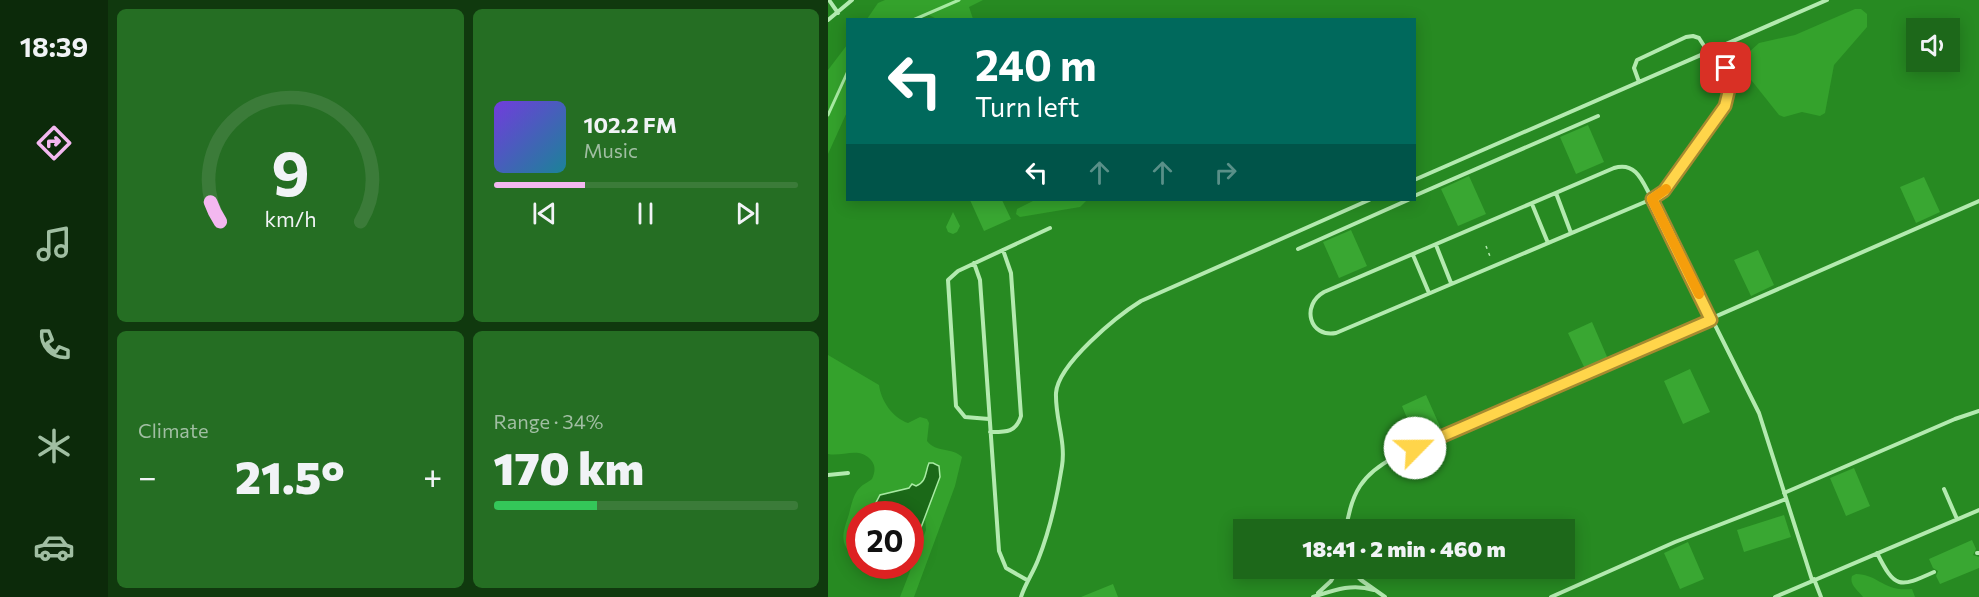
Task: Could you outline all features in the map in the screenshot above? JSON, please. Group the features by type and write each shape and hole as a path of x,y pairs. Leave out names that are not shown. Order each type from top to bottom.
{"lane":[{"path":"829,0 838,13"},
{"path":"828,20 852,0"},
{"path":"1416,179 1827,0"},
{"path":"1640,82 1634,68 1637,60 1690,36 1696,36 1702,40 1708,52"},
{"path":"1720,47 1729,81 1726,104 1664,191 1652,199 1333,334 1322,331 1312,321 1310,308 1321,294 1614,168 1625,166 1631,168 1638,173 1652,199 1759,413 1813,580 1821,597"},
{"path":"1416,195 1598,116"},
{"path":"1556,193 1571,233"},
{"path":"1021,597 1038,560 1048,529 1062,465 1064,443 1058,412 1057,386 1063,373 1076,357 1112,322 1141,301 1367,201"},
{"path":"1298,249 1406,201"},
{"path":"1348,519 1356,492 1369,474 1382,464 1979,201"},
{"path":"1532,204 1548,243"},
{"path":"989,419 965,417 958,411 955,403 948,282 955,272 1050,228"},
{"path":"1436,245 1451,283"},
{"path":"990,432 1011,431 1017,426 1021,416 1011,273 1003,250"},
{"path":"1413,255 1429,293"},
{"path":"974,263 980,280 999,555 1006,567 1027,580"},
{"path":"1784,493 1979,411"},
{"path":"828,476 849,473"},
{"path":"1944,489 1957,519"},
{"path":"1551,597 1675,542 1786,499"},
{"path":"1775,597 1979,510"},
{"path":"1877,553 1888,575 1899,583 1912,582 1934,572"},
{"path":"1313,597 1328,585 1332,579"},
{"path":"1360,579 1385,597"},
{"path":"1313,597 1350,586 1374,590"}],"path":[{"path":"1486,246 1494,266"}],"shaded area":[{"path":"885,0 983,0 969,7 973,18 935,18 927,14 916,18 868,18 878,3"},
{"path":"1855,9 1861,9 1867,14 1867,27 1834,65 1825,113 1820,116 1802,112 1784,117 1779,115 1744,71 1743,63 1748,53 1759,43 1795,35"},
{"path":"846,46 846,114 828,154 828,70"},
{"path":"1033,201 1086,201 1080,207 1020,217 1016,214 1017,209"},
{"path":"828,355 879,385 882,397 889,408 903,421 908,423 920,417 927,419 929,423 927,441 931,445 962,457 955,486 924,570 925,518 940,477 937,464 930,463 925,478 918,486 880,495 877,501 852,501 860,487 872,479 873,462 866,456 856,453 828,454"},
{"path":"929,463 939,466 940,477 924,519 924,501 877,501 880,495 909,488 912,484 916,486 924,479"},
{"path":"846,524 846,546 844,540"},
{"path":"1856,574 1870,577 1894,588 1912,589 1915,597 1863,597 1854,587 1851,579"},
{"path":"907,579 921,579 914,597 900,597"}],"building":[{"path":"1588,125 1604,162 1576,174 1560,137"},
{"path":"1469,176 1486,214 1458,226 1441,189"},
{"path":"1924,177 1940,212 1916,223 1900,187"},
{"path":"970,201 1002,201 1011,219 984,231"},
{"path":"953,212 960,226 953,234 948,232 946,227"},
{"path":"1351,230 1367,266 1339,278 1323,242"},
{"path":"1758,250 1774,285 1751,296 1734,260"},
{"path":"1592,322 1608,359 1585,369 1568,333"},
{"path":"1690,369 1710,412 1683,424 1664,381"},
{"path":"1426,395 1442,431 1417,442 1402,406"},
{"path":"1854,468 1870,506 1846,516 1830,478"},
{"path":"1784,515 1791,537 1744,552 1737,530"},
{"path":"1972,540 1976,549 1973,555 1979,557 1979,568 1940,584 1936,576 1938,571 1933,568 1929,559"},
{"path":"1688,542 1704,579 1680,589 1664,553"},
{"path":"1113,584 1118,597 1081,597"}],"waterway":[{"path":"918,18 959,0"},
{"path":"828,115 846,75"}],"slow traffic":[{"path":"1666,189 1652,199 1699,294"}],"route":[{"path":"1415,448 1617,361 1669,336 1711,320 1652,199 1664,191 1725,106 1729,90 1726,68"}]}
